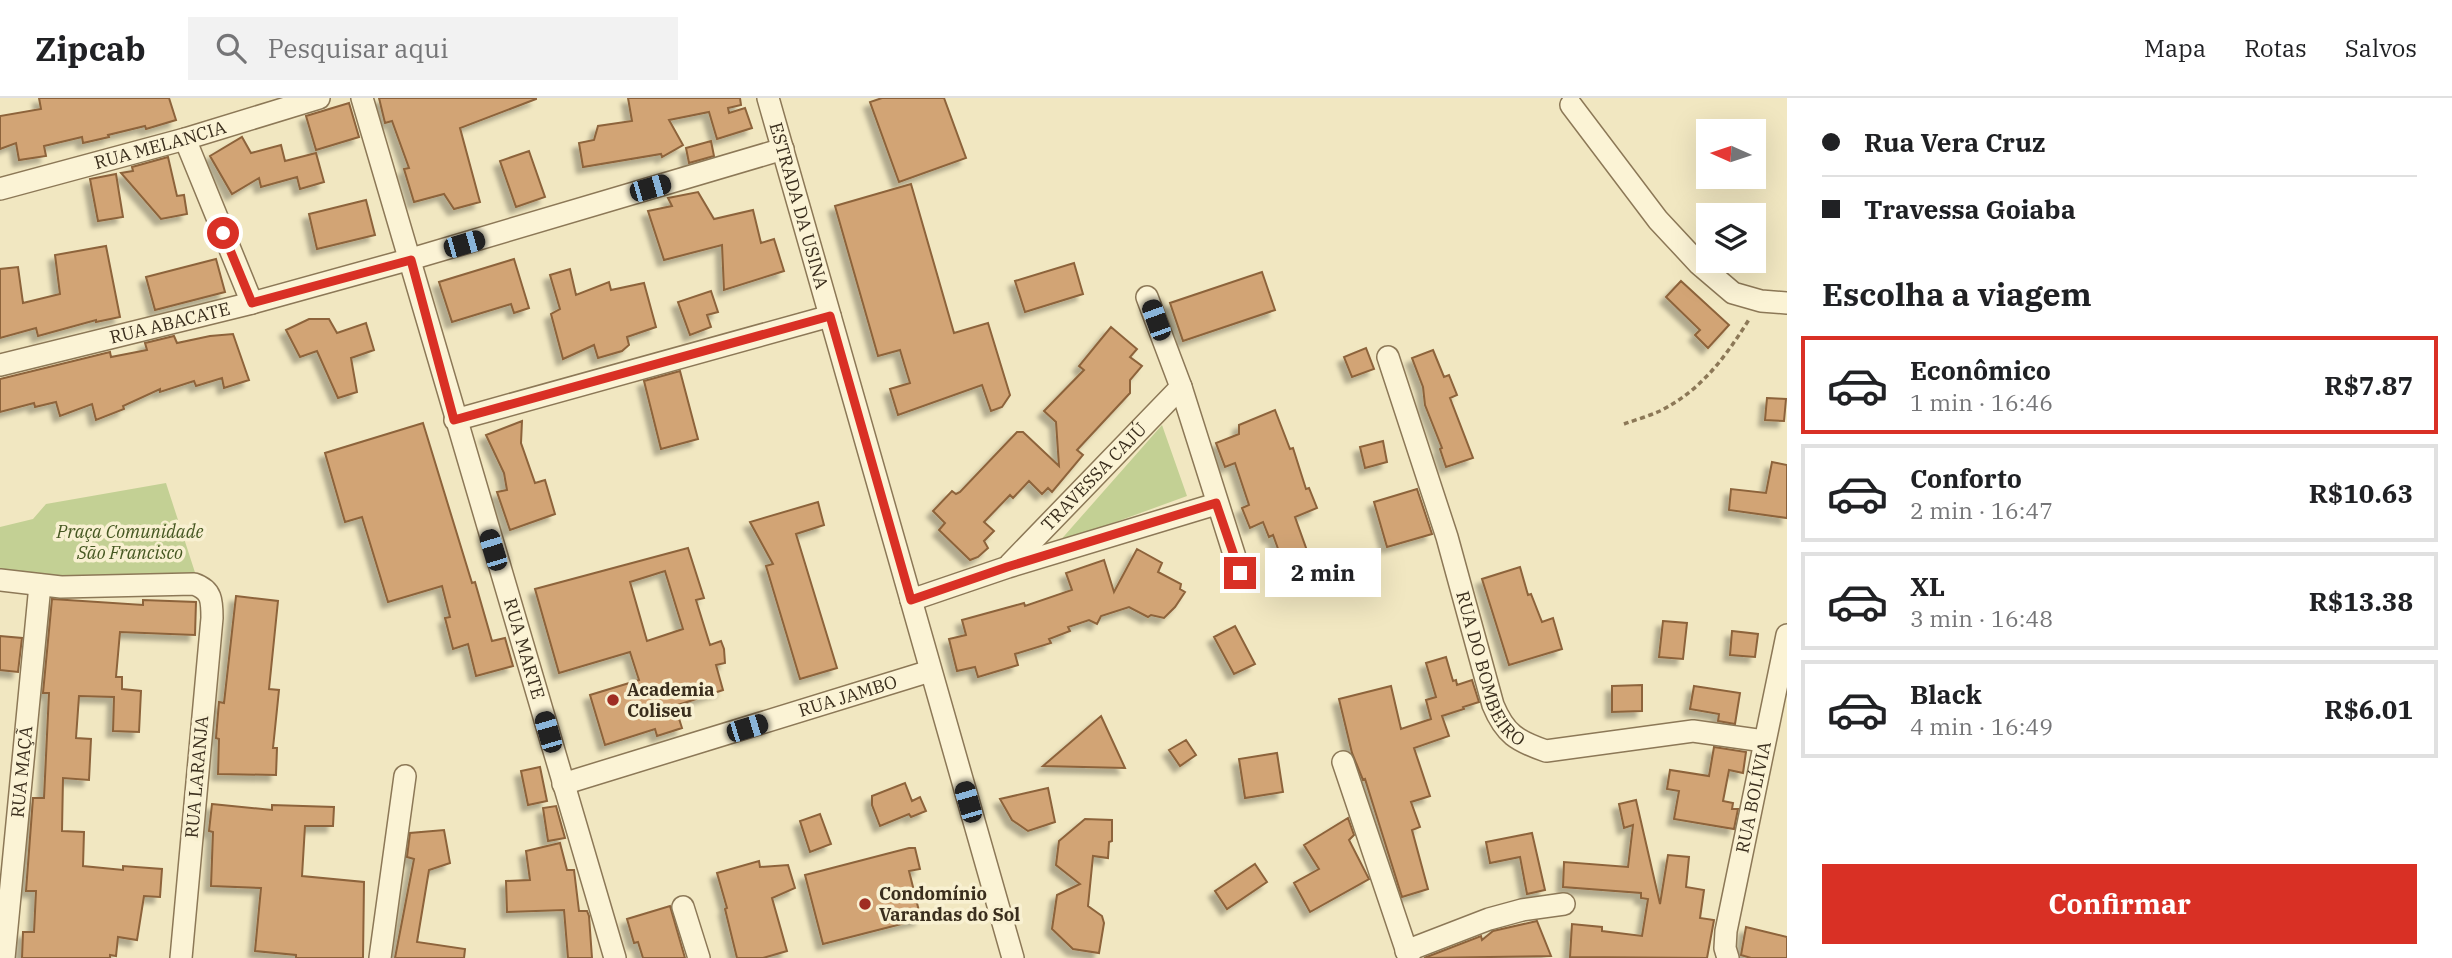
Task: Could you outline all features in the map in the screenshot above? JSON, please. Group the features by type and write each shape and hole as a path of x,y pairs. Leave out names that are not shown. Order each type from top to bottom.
{"street":[{"name":"RUA MELANCIA","path":"0,189 184,139 318,98"},
{"name":"RUA MARTE","path":"362,98 411,260 454,420 615,958"},
{"name":"ESTRADA DA USINA","path":"768,98 1013,958"},
{"path":"1571,105 1658,220 1699,264 1733,293 1761,302 1787,303"},
{"path":"184,139 252,303"},
{"name":"RUA ABACATE","path":"0,365 252,303 411,260 783,149"},
{"path":"1147,297 1181,387 1240,573"},
{"path":"454,420 830,316"},
{"name":"RUA DO BOMBEIRO","path":"1388,357 1447,537 1493,705 1510,734 1523,743 1546,751 1693,731 1764,741"},
{"name":"TRAVESSA CAJÚ","path":"1007,567 1181,387"},
{"path":"911,600 1007,567 1216,503"},
{"path":"0,580 40,585"},
{"name":"RUA LARANJA","path":"40,585 194,584 205,588 211,595 212,618 180,958"},
{"name":"RUA MAÇÃ","path":"4,958 40,585"},
{"name":"RUA BOLÍVIA","path":"1728,958 1725,948 1727,930 1787,635"},
{"name":"RUA JAMBO","path":"563,784 930,671"},
{"path":"1343,762 1408,955 1489,919 1522,910 1564,904"},
{"path":"380,958 405,776"},
{"path":"683,907 699,958"}],"path":[{"path":"1624,424 1660,411 1688,392 1719,365 1761,302"}],"green space":[{"path":"1162,425 1187,496 1058,543"},
{"name":"Praça Comunidade São Francisco","path":"166,483 202,594 0,586 0,527 33,519 46,504"}],"building":[{"path":"39,98 169,98 176,120 83,143 82,137 44,146 46,156 19,160 16,143 0,149 0,116 41,109"},
{"path":"379,98 536,99 460,128 480,202 454,209 444,194 414,202 404,169 409,168 392,121 385,123"},
{"path":"628,98 740,98 741,105 728,108 729,113 745,108 752,128 717,139 709,112 669,120 683,145 662,157 661,154 583,167 579,143 594,140 598,126 632,121"},
{"path":"882,98 944,98 966,158 899,182 870,102"},
{"path":"349,103 359,137 316,150 306,116"},
{"path":"242,137 251,153 281,145 285,161 316,153 324,182 300,189 297,177 261,187 259,178 232,194 210,156"},
{"path":"711,141 714,156 689,163 686,148"},
{"path":"529,151 545,197 516,207 500,161"},
{"path":"168,157 177,196 184,195 187,214 161,219 121,173 133,171 132,167"},
{"path":"116,174 123,217 98,221 90,179"},
{"path":"911,184 954,333 988,323 1010,395 1002,407 991,411 982,385 898,415 890,389 910,383 900,350 878,356 835,206"},
{"path":"698,192 714,219 753,210 761,243 774,239 784,271 724,290 722,245 664,260 648,211 672,206 668,198"},
{"path":"366,200 375,235 317,249 309,214"},
{"path":"106,246 120,317 96,320 38,336 36,328 0,338 0,269 18,267 23,303 60,294 55,255"},
{"path":"216,259 225,292 155,310 146,277"},
{"path":"514,259 529,308 514,313 511,304 452,322 439,282"},
{"path":"1074,263 1083,294 1025,312 1015,281"},
{"path":"570,269 576,295 609,282 611,290 644,283 656,327 627,337 629,345 622,351 598,358 594,345 563,359 551,314 560,309 550,275"},
{"path":"1262,272 1275,310 1183,341 1170,303"},
{"path":"1681,281 1729,325 1708,348 1695,335 1700,330 1666,297"},
{"path":"711,291 718,312 707,315 711,327 690,335 678,302"},
{"path":"309,319 329,319 337,333 366,323 374,350 351,358 357,392 338,398 317,351 300,357 286,330"},
{"path":"1111,327 1137,349 1130,357 1142,366 1130,380 1130,393 1077,450 1083,455 1052,492 1048,488 1042,494 1029,481 1013,498 1010,495 984,522 994,531 984,541 988,548 970,560 939,530 945,523 933,511 952,491 956,494 960,492 1017,432 1023,432 1059,466 1056,422 1044,411 1084,370 1079,366"},
{"path":"233,334 249,380 224,388 222,378 196,386 194,381 160,392 160,389 123,406 124,409 96,420 92,404 60,416 56,402 35,407 34,403 0,412 0,379 110,352 111,357 147,350 145,343 174,336 177,343"},
{"path":"1366,348 1374,369 1352,377 1344,357"},
{"path":"1433,350 1444,377 1449,375 1457,395 1450,398 1473,458 1446,467 1412,358"},
{"path":"680,371 698,439 661,449 644,381"},
{"path":"1767,398 1786,399 1784,421 1765,420"},
{"path":"1275,410 1290,449 1293,448 1306,489 1309,488 1317,508 1295,517 1315,573 1290,582 1273,535 1269,537 1263,522 1250,528 1242,508 1249,505 1235,463 1225,467 1216,443 1239,434 1239,425"},
{"path":"522,421 521,443 535,483 545,480 555,514 510,530 497,492 507,490 504,473 486,435"},
{"path":"423,423 492,641 505,638 513,666 476,676 468,644 453,649 445,618 450,617 442,586 388,602 362,517 345,522 325,453"},
{"path":"1383,441 1387,462 1365,468 1360,447"},
{"path":"1772,462 1787,465 1787,518 1729,510 1731,489 1766,493"},
{"path":"1417,489 1432,534 1387,547 1374,502"},
{"path":"818,502 824,525 796,534 837,668 800,679 766,566 773,564 750,522"},
{"path":"688,548 704,598 696,600 710,645 721,641 724,649 725,663 716,665 723,690 675,706 682,728 657,736 655,729 605,745 590,695 639,680 630,652 559,673 535,589","holes":["665,571 683,629 647,641 630,582"]},
{"path":"1137,549 1162,563 1158,572 1181,584 1180,589 1185,592 1164,618 1151,615 1148,617 1129,607 1101,616 1097,624 1089,620 1068,627 1070,631 1049,639 1051,643 1015,654 1018,665 978,677 975,667 957,671 949,639 966,635 962,620 1024,603 1025,606 1072,590 1066,573 1104,560 1114,592"},
{"path":"1520,567 1528,595 1531,594 1542,622 1553,618 1562,649 1509,665 1482,579"},
{"path":"236,596 278,601 269,689 279,690 273,748 277,748 276,775 218,774 219,739 216,738 219,702 224,703"},
{"path":"52,599 143,605 143,600 196,602 195,635 120,632 116,677 122,677 122,689 141,691 139,732 113,731 114,697 79,696 76,738 91,739 89,780 63,778 62,831 84,832 83,866 123,870 123,866 162,869 160,897 144,896 137,940 118,937 116,956 110,955 110,958 22,958 23,932 34,932 36,891 26,891 33,798 44,798 49,693 43,693"},
{"path":"1663,621 1687,623 1683,659 1659,657"},
{"path":"1235,626 1255,664 1234,674 1214,637"},
{"path":"1732,631 1758,634 1755,657 1730,655"},
{"path":"0,636 22,638 18,672 0,670"},
{"path":"1446,657 1453,681 1456,680 1457,685 1472,680 1479,702 1442,716 1449,736 1414,748 1430,796 1411,802 1420,827 1412,830 1428,889 1402,897 1365,779 1363,780 1352,753 1339,699 1391,686 1401,729 1431,719 1426,700 1436,697 1426,663"},
{"path":"1642,685 1642,711 1612,712 1612,686"},
{"path":"1694,686 1740,693 1735,724 1718,721 1719,714 1690,709"},
{"path":"1101,716 1125,768 1043,766"},
{"path":"1186,740 1196,755 1180,766 1169,750"},
{"path":"1714,747 1746,752 1743,773 1729,770 1723,801 1733,803 1732,809 1738,809 1734,829 1674,819 1679,791 1667,789 1670,770 1709,776"},
{"path":"1277,753 1283,792 1245,798 1239,759"},
{"path":"540,767 547,801 528,805 521,771"},
{"path":"905,783 912,801 920,797 926,811 911,817 909,814 880,826 872,805 872,796"},
{"path":"1048,788 1055,822 1028,831 1012,820 1000,799"},
{"path":"1636,800 1660,904 1668,855 1689,857 1686,887 1704,890 1700,918 1714,920 1707,958 1570,957 1572,924 1602,927 1602,931 1642,936 1648,899 1641,898 1641,893 1563,887 1564,862 1628,867 1633,825 1624,828 1619,804"},
{"path":"212,804 272,810 272,805 334,807 333,826 305,826 302,876 364,882 363,958 296,958 296,955 255,951 261,888 211,886 213,832 209,831"},
{"path":"556,806 565,838 548,841 543,808"},
{"path":"820,814 831,844 810,852 800,821"},
{"path":"1348,818 1354,835 1349,840 1369,879 1310,912 1294,883 1319,869 1304,845"},
{"path":"1085,819 1112,820 1112,841 1109,842 1108,858 1093,856 1088,906 1102,916 1104,923 1099,953 1073,949 1052,929 1057,895 1080,884 1056,865 1059,841"},
{"path":"444,830 450,863 429,870 417,942 465,949 464,958 395,958 414,859 407,857 410,833"},
{"path":"1532,833 1545,890 1527,894 1520,857 1490,863 1486,842"},
{"path":"560,843 567,870 574,870 579,911 587,911 589,916 592,958 568,958 564,910 507,912 506,881 530,880 526,851"},
{"name":"Condomínio Varandas do Sol","path":"915,848 920,869 909,871 921,919 823,944 805,875"},
{"path":"759,861 760,867 788,865 795,888 772,898 787,951 763,958 737,958 717,873"},
{"path":"1255,864 1267,882 1227,909 1215,891"},
{"path":"670,906 685,958 643,958 638,942 634,943 627,919"},
{"path":"1537,921 1551,956 1424,958 1481,936 1482,940 1493,931"},
{"path":"1746,927 1787,937 1787,958 1751,958 1741,955"}],"place":[{"name":"Academia Coliseu","path":"613,700"},
{"name":"Condomínio Varandas do Sol","path":"865,904"}],"route":[{"path":"223,233 252,303 411,260 454,420 830,316 911,600 1007,567 1216,503 1240,573"}]}
